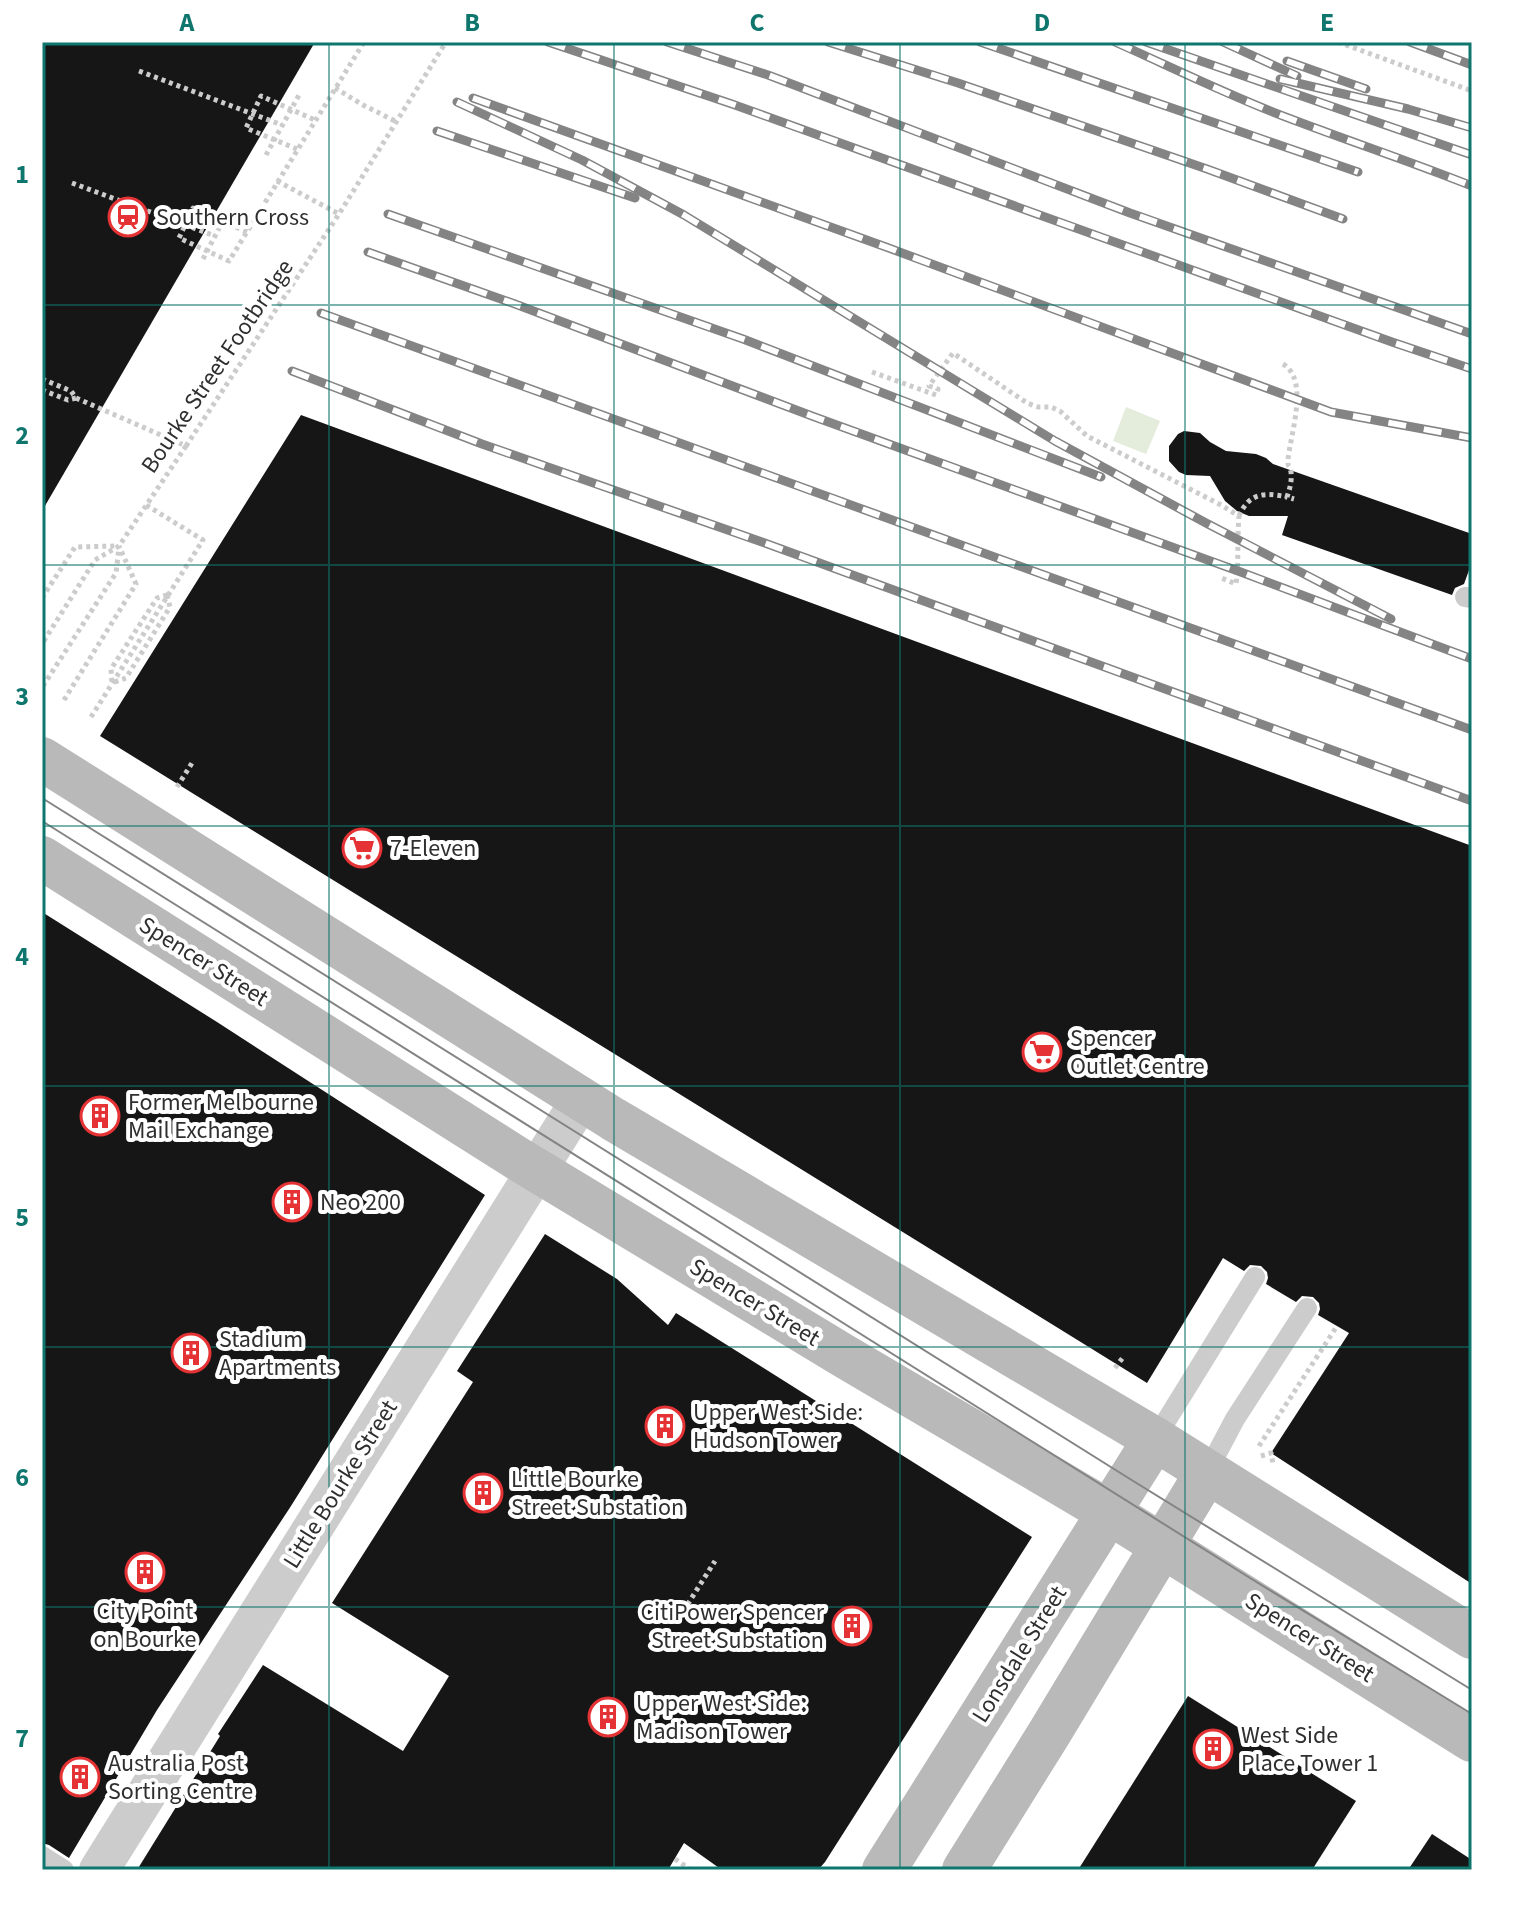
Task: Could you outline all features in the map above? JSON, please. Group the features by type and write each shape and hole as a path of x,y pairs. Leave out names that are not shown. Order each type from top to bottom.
{"main road":[{"path":"42,759 627,1127 1155,1439 1472,1637"},
{"name":"Spencer Street","path":"42,858 537,1170 1109,1512 1472,1740"},
{"name":"Lonsdale Street","path":"884,1870 1155,1439"},
{"path":"964,1870 1207,1472"},
{"path":"971,1729 1030,1764"}],"street":[{"name":"Little Bourke Street","path":"99,1870 582,1098"}],"lane":[{"path":"1155,1439 1255,1277"},
{"path":"1207,1472 1235,1419 1307,1308"},
{"path":"42,1856 64,1870"}],"path":[{"path":"247,232 193,208 179,238 229,261 247,232 277,181 364,42"},
{"name":"Bourke Street Footbridge","path":"119,546 339,214 446,42"},
{"path":"1338,42 1472,91"},
{"path":"139,71 282,125"},
{"path":"335,88 397,122"},
{"path":"266,155 299,95"},
{"path":"297,149 246,128 261,96 315,120"},
{"path":"277,181 339,214"},
{"path":"72,183 215,236"},
{"path":"203,259 227,213"},
{"path":"872,372 936,395 938,389 929,386 953,353 1027,403 1060,411 1087,436 1239,516"},
{"path":"1219,577 1236,584 1239,516 1244,505 1252,498 1272,494 1290,498 1291,473 1288,464 1296,415 1297,385 1289,368 1283,364"},
{"path":"42,379 71,391 76,398 186,446"},
{"path":"42,390 68,400 76,398"},
{"path":"91,717 203,540 146,505"},
{"path":"42,598 75,547 119,546"},
{"path":"42,644 95,560 119,546"},
{"path":"43,686 116,573 119,546"},
{"path":"64,700 136,584 119,546"},
{"path":"177,787 192,763"},
{"path":"1257,1448 1337,1326"},
{"path":"679,1618 715,1561"},
{"path":"675,1859 691,1870"}],"green space":[{"path":"1126,407 1160,421 1146,454 1113,441"}],"building":[{"name":"Southern Cross","path":"42,42 315,42 42,511"},
{"name":"Spencer Outlet Centre","path":"301,415 1472,846 1472,1584 1271,1453 1349,1333 1318,1315 1319,1303 1313,1297 1302,1296 1296,1302 1266,1284 1267,1272 1261,1266 1250,1265 1244,1271 1223,1258 1147,1383 100,736"},
{"path":"1184,431 1200,433 1226,451 1256,454 1273,464 1472,534 1472,562 1464,584 1455,588 1452,595 1282,535 1288,516 1249,516 1237,511 1225,501 1210,476 1186,475 1169,461 1169,446"},
{"path":"42,912 485,1195 291,1506 157,1710 69,1858 42,1843"},
{"path":"545,1234 617,1279 668,1325 676,1313 1032,1537 825,1862 818,1870 722,1870 684,1843 668,1870 137,1870 263,1665 403,1751 449,1676 332,1603 473,1382 457,1371"},
{"name":"West Side Place Tower 1","path":"1188,1696 1356,1801 1312,1870 1078,1870"},
{"path":"1432,1834 1472,1860 1472,1870 1408,1870"}],"tram line":[{"path":"42,798 1472,1690"},
{"path":"42,821 1472,1714"}],"railway":[{"path":"548,42 732,104 1472,369"},
{"path":"667,42 768,75 1130,213 1472,334"},
{"path":"828,42 958,83 1343,219"},
{"path":"980,42 1358,172"},
{"path":"1115,42 1262,108 1472,186"},
{"path":"1146,42 1472,155"},
{"path":"1223,42 1297,76"},
{"path":"1410,42 1472,65"},
{"path":"1287,61 1366,89"},
{"path":"1280,79 1408,109 1472,128"},
{"path":"473,98 1331,412 1472,438"},
{"path":"457,102 582,160 684,215 1055,441 1391,619"},
{"path":"437,131 635,198"},
{"path":"388,214 743,339 1101,477"},
{"path":"368,252 1472,659"},
{"path":"321,313 1472,730"},
{"path":"292,371 482,444 762,542 1472,801"}],"place":[{"name":"Southern Cross","path":"128,217"},
{"name":"7-Eleven","path":"362,848"},
{"name":"Spencer Outlet Centre","path":"1042,1052"},
{"name":"Former Melbourne Mail Exchange","path":"100,1116"},
{"name":"Neo 200","path":"292,1202"},
{"name":"Stadium Apartments","path":"191,1353"},
{"name":"Upper West Side: Hudson Tower","path":"665,1426"},
{"name":"Little Bourke Street Substation","path":"483,1493"},
{"name":"City Point on Bourke","path":"145,1572"},
{"name":"CitiPower Spencer Street Substation","path":"852,1626"},
{"name":"Upper West Side: Madison Tower","path":"608,1717"},
{"name":"West Side Place Tower 1","path":"1213,1749"},
{"name":"Australia Post Sorting Centre","path":"80,1777"}]}
